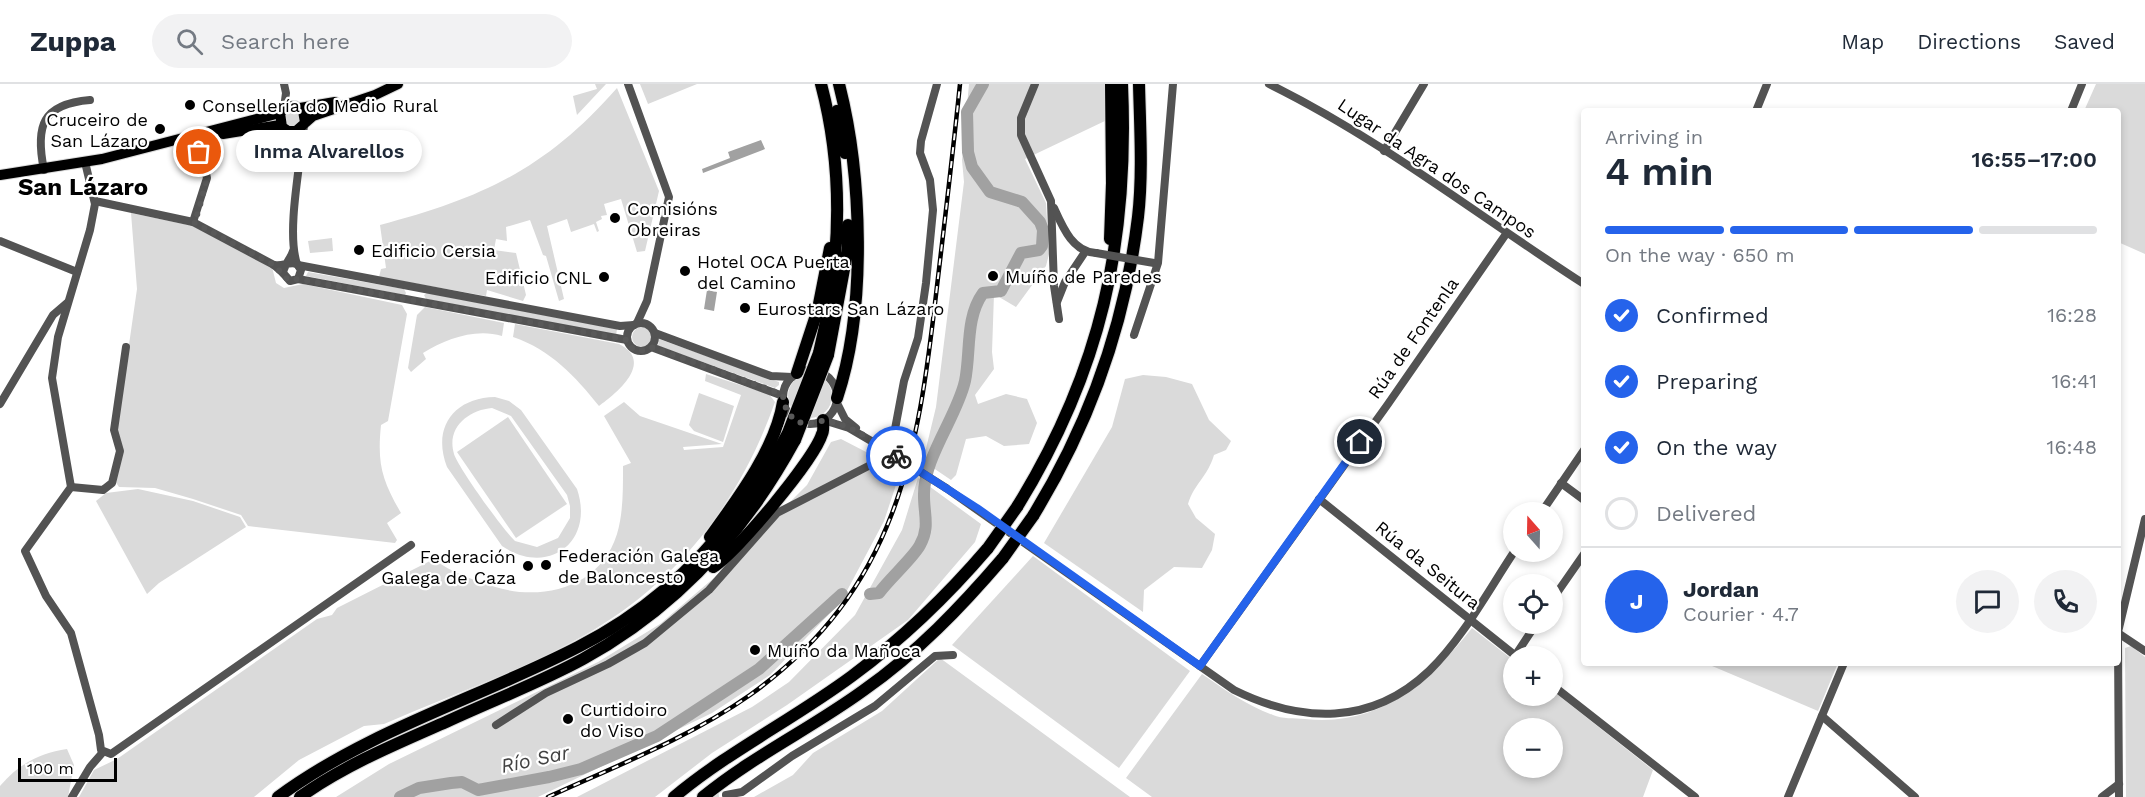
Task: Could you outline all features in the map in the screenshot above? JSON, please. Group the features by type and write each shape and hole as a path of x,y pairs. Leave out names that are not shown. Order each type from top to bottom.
{"highway":[{"path":"814,84 822,111 829,115"},
{"path":"821,84 829,115 835,157 838,228 836,275 824,354"},
{"path":"831,84 845,153 848,248"},
{"path":"837,400 843,382 857,263 856,191 850,134 839,84"},
{"path":"1108,288 1105,276 1112,203 1111,84"},
{"path":"674,797 748,742 851,676 918,623 951,591 988,548 1017,507 1042,465 1069,411 1091,353 1108,288 1123,188 1122,84"},
{"path":"703,797 864,690 903,661 929,638 1003,558 1033,516 1075,441 1091,406 1114,343 1127,290 1138,214 1139,84"},
{"path":"1139,102 1145,84"},
{"path":"300,797 321,783 382,751 581,660 618,639 657,610 700,572 758,503 792,436 824,354 848,248 856,227"},
{"path":"795,375 818,309 832,238 838,228"},
{"path":"676,580 749,480 771,440 783,399"},
{"path":"700,572 715,566 740,544 793,480 823,434 823,420"},
{"path":"278,797 313,771 374,740 580,646 630,616 676,580 734,520 792,436"}],"main road":[{"path":"0,175 85,162 163,144 290,109 337,101 397,84"},
{"path":"163,144 282,127 297,131 313,116 375,95 397,84"},
{"path":"290,109 305,115 304,124"},
{"path":"282,127 290,109"}],"street":[{"path":"627,340 628,332 647,301 669,197 628,84"},
{"path":"496,725 546,693 608,664 645,643 709,590 777,513 882,459 890,452 904,381 918,338 927,283 933,210 928,167 920,153 921,141 937,84"},
{"path":"1035,84 1021,118 1021,135 1068,235 1085,252 1156,263"},
{"path":"1134,335 1156,263 1173,84"},
{"name":"Lugar da Agra dos Campos","path":"1269,84 1316,108 1427,177 1506,234 1581,282"},
{"path":"1384,151 1424,84"},
{"path":"1757,108 1767,84"},
{"path":"2072,108 2082,84"},
{"path":"285,88 290,109"},
{"path":"44,170 39,140 46,118 62,104 90,100"},
{"path":"298,279 301,270 294,250 298,166 304,124"},
{"path":"282,127 295,148 298,166"},
{"path":"193,222 198,213 207,178 198,140"},
{"path":"85,162 95,201 90,230 67,303 53,358 52,378 71,487 25,551 46,596 71,633 103,752"},
{"path":"95,201 193,222 284,269 298,265 620,326 635,324 771,376 795,375 813,370 828,376 833,382 845,419 868,438"},
{"path":"1051,201 1059,320"},
{"name":"Rúa de Fontenla","path":"1200,666 1506,234"},
{"path":"0,241 76,272"},
{"path":"284,269 294,250"},
{"path":"1057,303 1065,282 1085,252"},
{"path":"284,269 290,281 298,279 627,340 637,351 644,351 651,347"},
{"path":"647,301 652,329 651,347"},
{"path":"0,404 53,315 67,303"},
{"path":"71,487 103,490 112,483 120,451 114,430 126,347"},
{"path":"651,347 783,399 792,417 800,422 808,424 823,420 831,415 837,400"},
{"path":"783,399 795,375"},
{"path":"823,420 843,426 890,452 946,488 1234,690 1273,708 1317,715 1341,713 1383,701 1416,681 1447,650 1507,562"},
{"path":"1548,502 1581,454"},
{"path":"1561,483 1581,498"},
{"name":"Rúa da Seitura","path":"1319,499 1503,646"},
{"path":"2121,620 2145,519"},
{"path":"103,752 111,754 411,545"},
{"path":"1563,584 1581,558"},
{"path":"2121,635 2145,651"},
{"path":"726,795 742,792 792,756 875,706 934,656 952,655"},
{"path":"1788,797 1843,666"},
{"path":"2118,666 2119,797"},
{"path":"1563,694 1695,797"},
{"path":"1822,716 1915,797"},
{"path":"72,797 90,767 103,752"},
{"path":"2102,797 2119,784"}],"shaded area":[{"path":"595,84 606,84 577,115 573,96 597,89"},
{"path":"640,84 697,84 648,104"},
{"path":"969,84 1105,84 1107,120 1025,159 1046,203 1049,254 1046,266 1016,307 994,294 992,352 994,369 975,395 978,404 1006,394 1027,399 1037,423 1029,444 1004,446 986,436 966,439 956,475 951,480 923,461 936,407 964,182 962,160"},
{"path":"2096,84 2145,84 2145,254 2121,243 2121,108 2085,108"},
{"path":"617,88 659,191 645,251 637,252 621,199 604,204 607,215 601,216 602,219 596,222 599,231 597,232 594,224 571,232 567,219 547,226 564,299 559,301 546,256 543,255 530,220 506,227 507,241 496,239 494,250 516,253 526,295 523,301 487,290 486,296 379,277 381,269 386,268 380,225 450,204 510,177 538,160 564,140"},
{"path":"292,111 298,113 300,119 298,125 292,127 286,125 284,119 286,113"},
{"path":"761,140 765,149 703,173 702,169 730,158 728,152"},
{"path":"131,213 193,226 272,267 276,283 284,288 303,284 402,305 407,314 388,421 381,425 380,439 382,471 389,491 401,513 387,523 397,540 395,543 248,526 241,515 193,499 155,488 119,487 115,481 117,428 137,289"},
{"path":"332,238 333,251 310,253 308,241"},
{"path":"308,272 404,289 406,293 405,295 306,276"},
{"path":"707,290 717,292 714,311 704,309"},
{"path":"427,293 617,329 616,336 426,299 424,295"},
{"path":"425,307 504,323 502,336 482,333 451,339 423,353 426,359 411,372 408,368 417,315"},
{"path":"515,324 619,344 629,351 634,359 633,368 623,385 599,406 561,365 527,342 513,337"},
{"path":"642,327 649,330 652,337 649,344 642,347 635,344 632,337 635,330"},
{"path":"659,339 779,382 779,385 775,388 658,346"},
{"path":"706,374 769,394 775,402 745,471 726,503 680,561 624,610 567,645 516,669 384,724 364,726 299,760 254,797 79,797 94,770 117,759 317,619 332,615 337,608 434,559 462,575 510,591 548,591 566,587 583,579 597,568 609,553 617,534 622,510 623,466 631,463 604,416 624,402 640,416 722,444 683,447 684,450 723,447 741,395 705,381"},
{"path":"810,374 825,381 832,396 825,411 810,418 795,411 788,396 795,381"},
{"path":"1143,375 1166,377 1192,384 1209,420 1231,441 1226,450 1214,455 1188,504 1196,518 1215,534 1212,550 1202,568 1174,567 1144,590 1143,612 1044,543 1112,427 1125,379"},
{"path":"699,393 734,406 723,442 694,431 689,425"},
{"path":"495,397 509,401 521,410 577,489 581,508 579,525 573,538 564,549 551,556 536,558 519,555 502,546 447,467 442,440 445,428 457,409 480,399","holes":["492,408 511,416 567,495 570,506 570,518 558,538 537,547 515,541 509,535 457,461 452,444 456,428 475,412"]},
{"path":"508,417 567,504 516,538 457,452"},
{"path":"841,439 901,470 884,521 841,602 770,675 712,713 538,797 336,797 389,764 598,662 660,624 715,577 807,485 831,442"},
{"path":"918,478 981,524 975,542 908,620 787,705 712,753 655,797 577,797 752,707 789,682 855,615 902,530"},
{"path":"138,489 193,501 240,517 246,527 159,583 147,594 96,501 106,493"},
{"path":"1033,556 1190,671 1119,768 952,645"},
{"path":"1472,628 1503,652 1503,706 1563,706 1563,699 1653,770 1643,797 1152,797 1126,778 1202,674 1245,702 1277,716 1332,720 1357,716 1379,708 1400,697 1438,667"},
{"path":"2131,646 2145,657 2145,797 2126,797 2125,648"},
{"path":"940,658 1130,797 754,797 793,775 813,753 882,711"},
{"path":"1712,666 1837,666 1818,711"},
{"path":"67,749 74,765 68,797 0,797 0,786 22,766 47,753"}],"waterway":[{"name":"Río Sar","path":"870,594 879,593 912,556 923,539 926,527 925,482 934,452 961,395 967,370 971,324 977,303 983,293 1001,291 1021,253 1039,250 1042,246 1043,230 1040,222 1022,202 990,192 972,167 968,152 967,112 983,84"},
{"name":"Río Sar","path":"400,797 419,788 451,783 462,782 478,790 549,777 581,769 657,736 759,669 842,594"}],"tunnel":[{"path":"711,797 726,795"}],"railway":[{"path":"548,797 677,738 750,695 800,654 839,610 869,563 892,514 909,461 921,406 930,347 960,84"}],"way so far":[{"path":"199,152 204,161 207,178 201,193 198,213 193,222 274,265 290,281 298,279 627,340 629,345 637,351 648,350 651,347 771,390 783,396 786,410 800,422 808,424 823,420 849,428 896,456"}],"place":[{"name":"Consellería do Medio Rural","path":"190,105"},
{"name":"Cruceiro de San Lázaro","path":"160,129"},
{"name":"Inma Alvarellos","path":"199,152"},
{"name":"Comisións Obreiras","path":"615,218"},
{"name":"Edificio Cersia","path":"359,250"},
{"name":"Hotel OCA Puerta del Camino","path":"685,271"},
{"name":"Muíño de Paredes","path":"993,276"},
{"name":"Edificio CNL","path":"604,277"},
{"name":"Eurostars San Lázaro","path":"745,308"},
{"name":"Federación Galega de Baloncesto","path":"546,565"},
{"name":"Federación Galega de Caza","path":"528,566"},
{"name":"Muíño da Mañoca","path":"755,650"},
{"name":"Curtidoiro do Viso","path":"568,719"}],"district":[{"name":"San Lázaro","path":"83,187"}],"route":[{"path":"896,456 977,508 1200,666 1360,442"}]}
